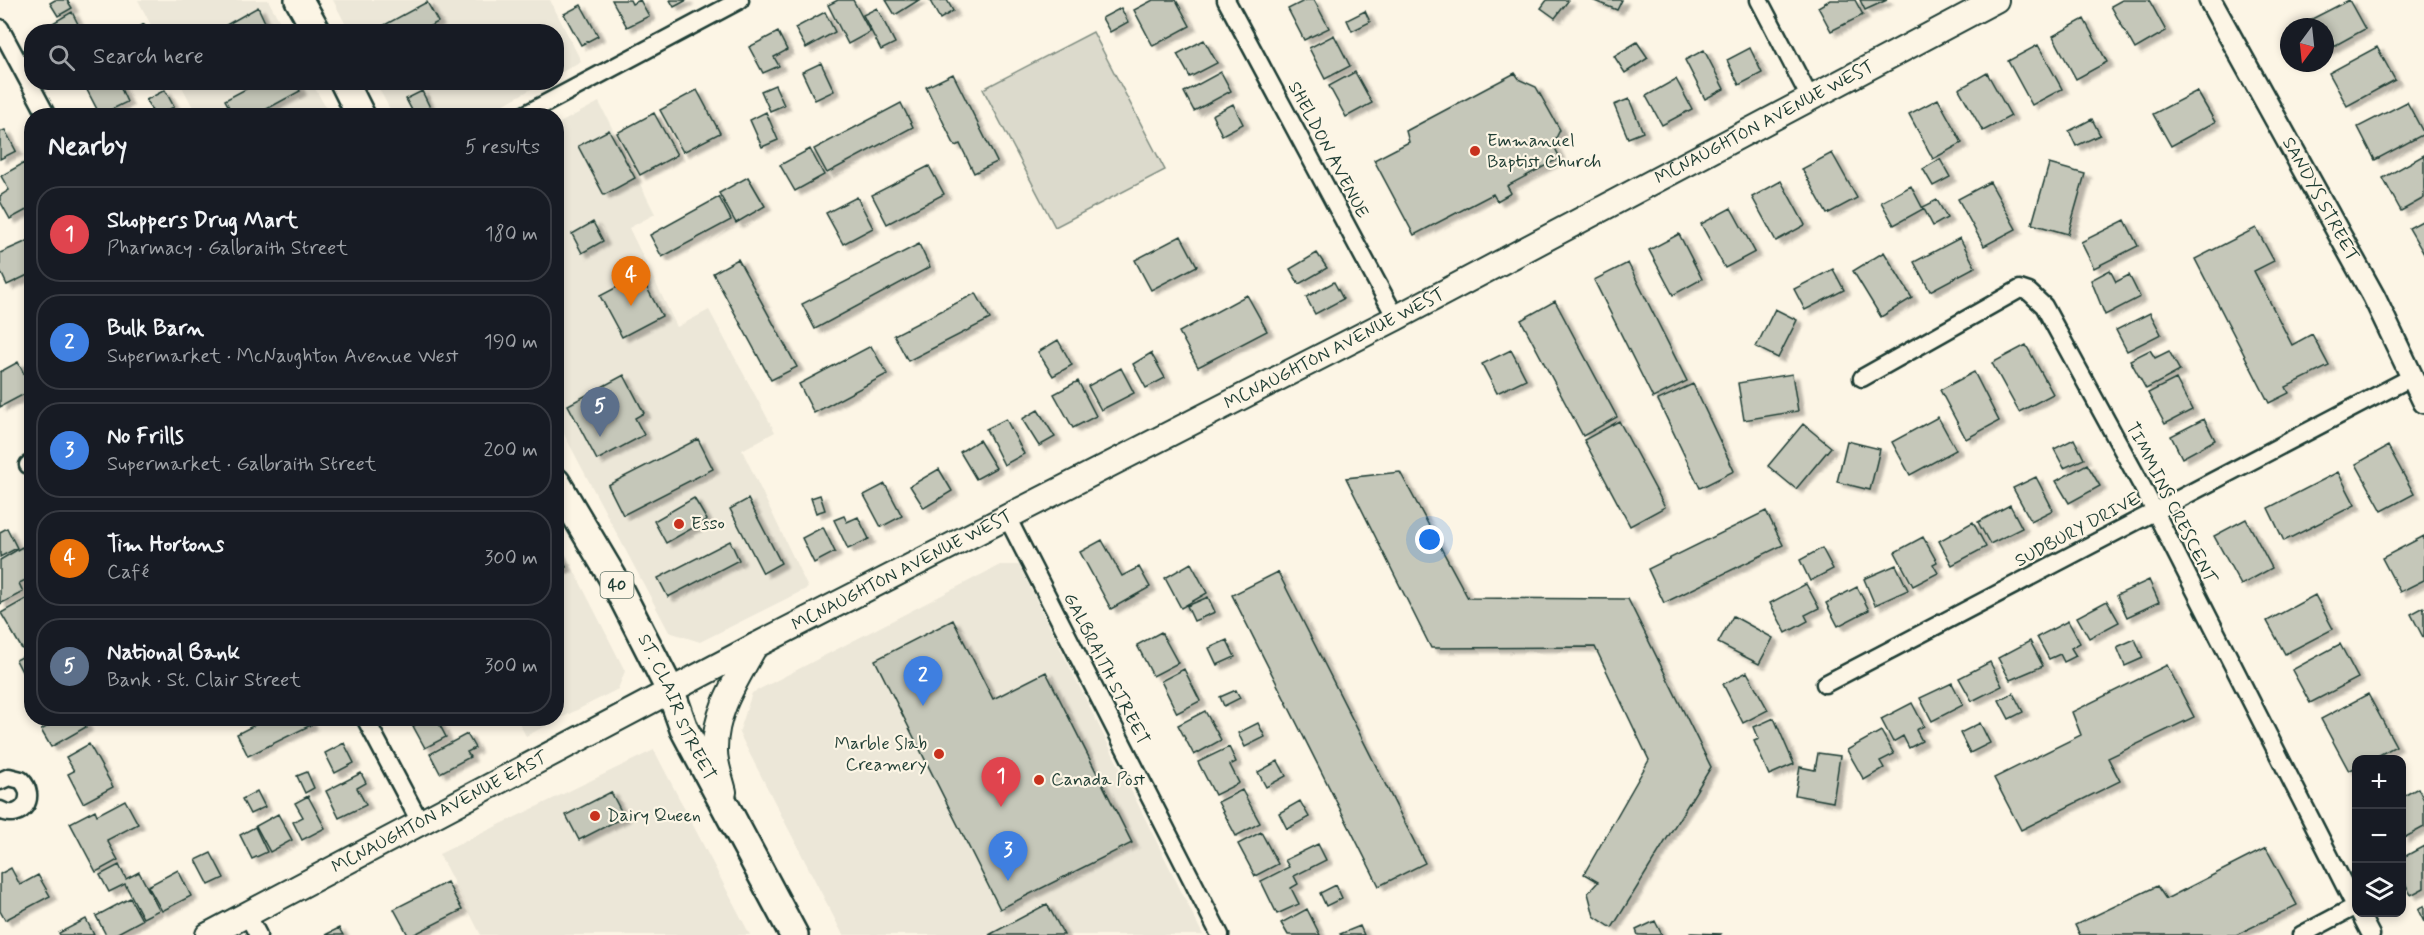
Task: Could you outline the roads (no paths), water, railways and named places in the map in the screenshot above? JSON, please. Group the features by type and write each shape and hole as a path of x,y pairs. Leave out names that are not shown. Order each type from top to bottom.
{"main road":[{"path":"299,0 312,24"},
{"name":"MCNAUGHTON AVENUE WEST","path":"671,692 755,646 1396,318 1996,0"},
{"path":"348,90 356,108"},
{"name":"ST. CLAIR STREET","path":"564,495 613,578 671,692 684,729 795,935"},
{"path":"729,813 714,753 717,724 729,692 755,646"},
{"name":"MCNAUGHTON AVENUE EAST","path":"208,935 252,925 420,822 671,692"}],"street":[{"path":"537,108 740,0"},
{"name":"SHELDON AVENUE","path":"1226,0 1396,318"},
{"path":"1759,0 1810,98"},
{"name":"SANDYS STREET","path":"2210,0 2374,297 2424,402"},
{"path":"0,28 24,73"},
{"path":"33,90 43,108"},
{"name":"TIMMINS CRESCENT","path":"1862,378 2020,289 2029,292 2044,306 2154,512 2352,899"},
{"name":"SUDBURY DRIVE","path":"1825,684 2412,377"},
{"name":"GALBRAITH STREET","path":"1007,517 1220,935"},
{"path":"369,726 420,822"},
{"path":"0,810 8,814 20,812 28,802 29,796 21,780 15,777 1,778"},
{"path":"2301,935 2352,911"},
{"name":"TIMMINS CRESCENT","path":"2361,917 2371,935"}],"place":[{"name":"Emmanuel Baptist Church","path":"1475,151"},
{"name":"Tim Hortons","path":"631,306"},
{"name":"National Bank","path":"600,437"},
{"name":"Esso","path":"679,524"},
{"name":"Bulk Barn","path":"923,706"},
{"name":"Marble Slab Creamery","path":"939,754"},
{"name":"Canada Post","path":"1039,780"},
{"name":"Shoppers Drug Mart","path":"1001,807"},
{"name":"Dairy Queen","path":"595,816"},
{"name":"No Frills","path":"1008,881"}]}
